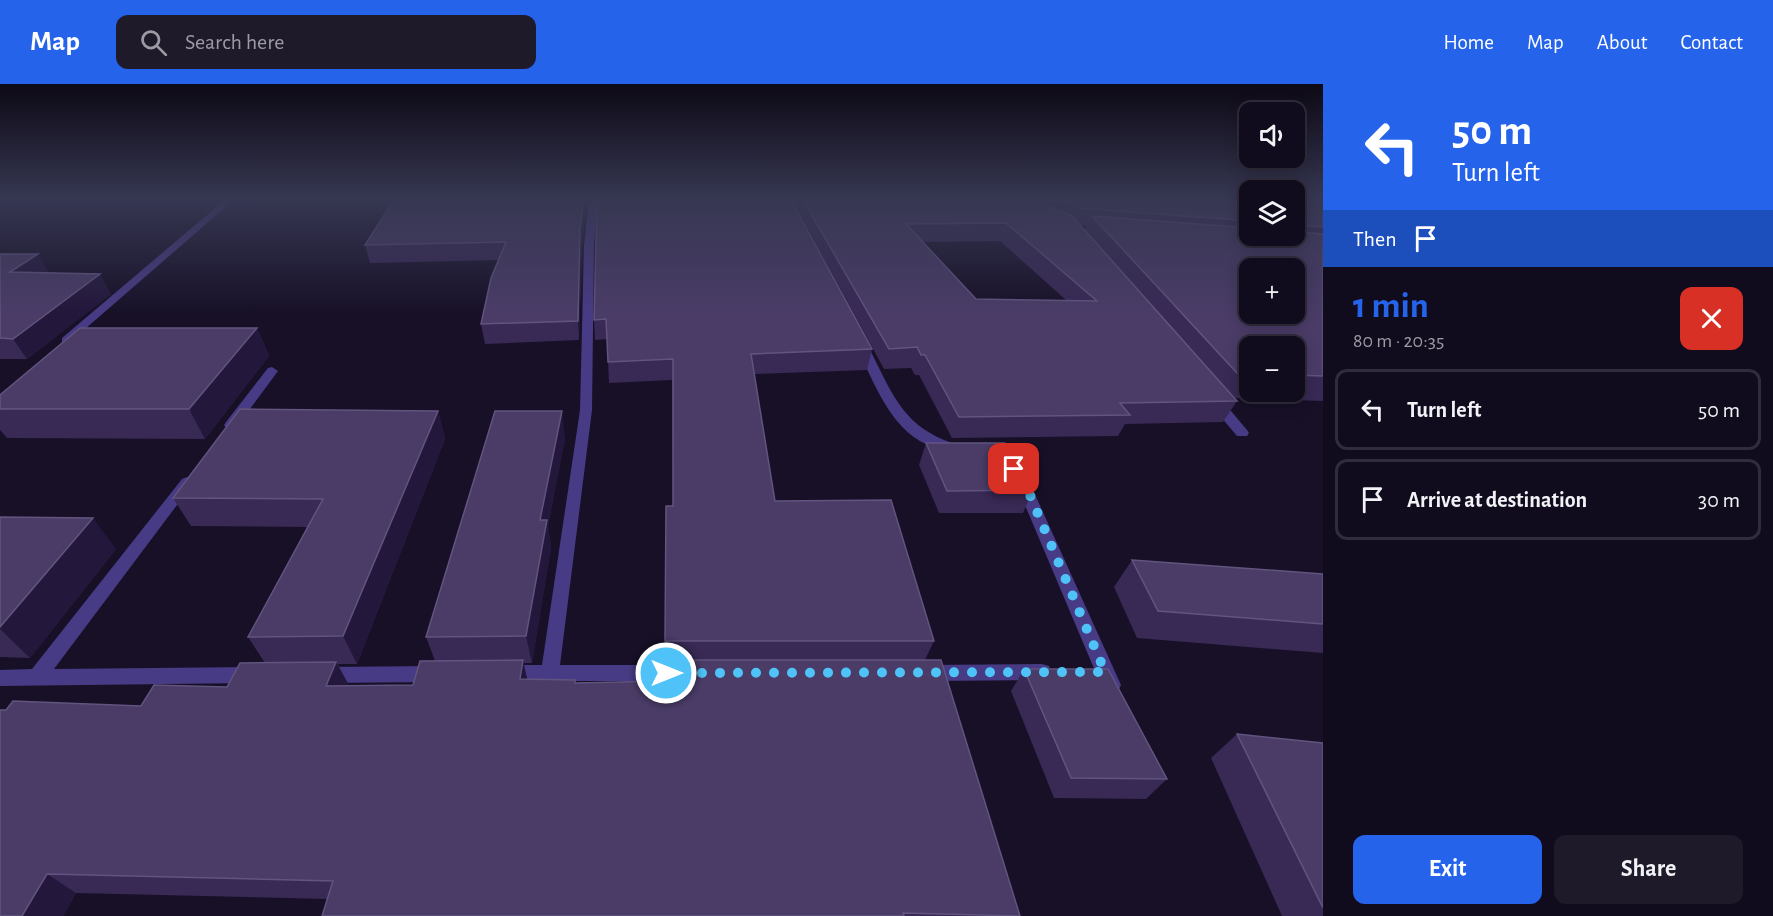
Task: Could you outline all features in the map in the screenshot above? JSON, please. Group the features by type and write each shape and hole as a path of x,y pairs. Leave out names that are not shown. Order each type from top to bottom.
{"street":[{"path":"54,351 187,237"},
{"path":"550,673 586,410 590,237"},
{"path":"855,332 906,426 921,438 939,445 968,450"},
{"path":"222,436 272,371"},
{"path":"1204,388 1242,433"},
{"path":"1014,469 1027,488 1120,704"},
{"path":"36,677 194,473"},
{"path":"904,673 1058,672"},
{"path":"1081,672 1105,672"},
{"path":"490,674 703,673"},
{"path":"311,675 454,674"},
{"path":"0,678 275,675"}],"building":[{"path":"370,237 580,237 578,321 481,324 491,278 506,242 365,245"},
{"path":"596,237 811,237 872,349 751,354 775,501 891,500 934,641 665,641 666,506 673,506 673,359 608,362 606,319 594,320"},
{"path":"824,237 918,237 976,299 1097,301 1022,237 1091,237 1237,401 1120,403 1130,415 959,417 925,355 921,355 917,347 889,349"},
{"path":"1111,237 1239,237 1239,246 1305,246 1305,237 1323,237 1323,376 1305,375 1305,336 1239,336 1239,373 1237,373"},
{"path":"0,254 38,254 10,272 100,274 13,339 0,338"},
{"path":"80,328 257,328 189,409 0,409 0,395"},
{"path":"240,409 438,411 343,636 248,637 323,499 173,498"},
{"path":"495,411 562,411 540,520 547,520 526,636 426,637"},
{"path":"926,443 1005,443 1033,490 947,491"},
{"path":"0,517 93,518 0,627"},
{"path":"1132,560 1323,574 1323,624 1158,611"},
{"path":"523,660 520,679 575,680 575,683 665,681 665,660 941,660 1020,916 903,913 904,916 322,916 333,881 47,874 22,916 0,916 0,710 6,710 13,701 141,706 154,685 227,687 240,663 336,662 326,686 413,685 420,661"},
{"path":"1024,669 1108,669 1167,779 1071,778"},
{"path":"1237,734 1323,743 1323,908"}],"route":[{"path":"666,673 1105,672 1027,488 1014,469"}]}
